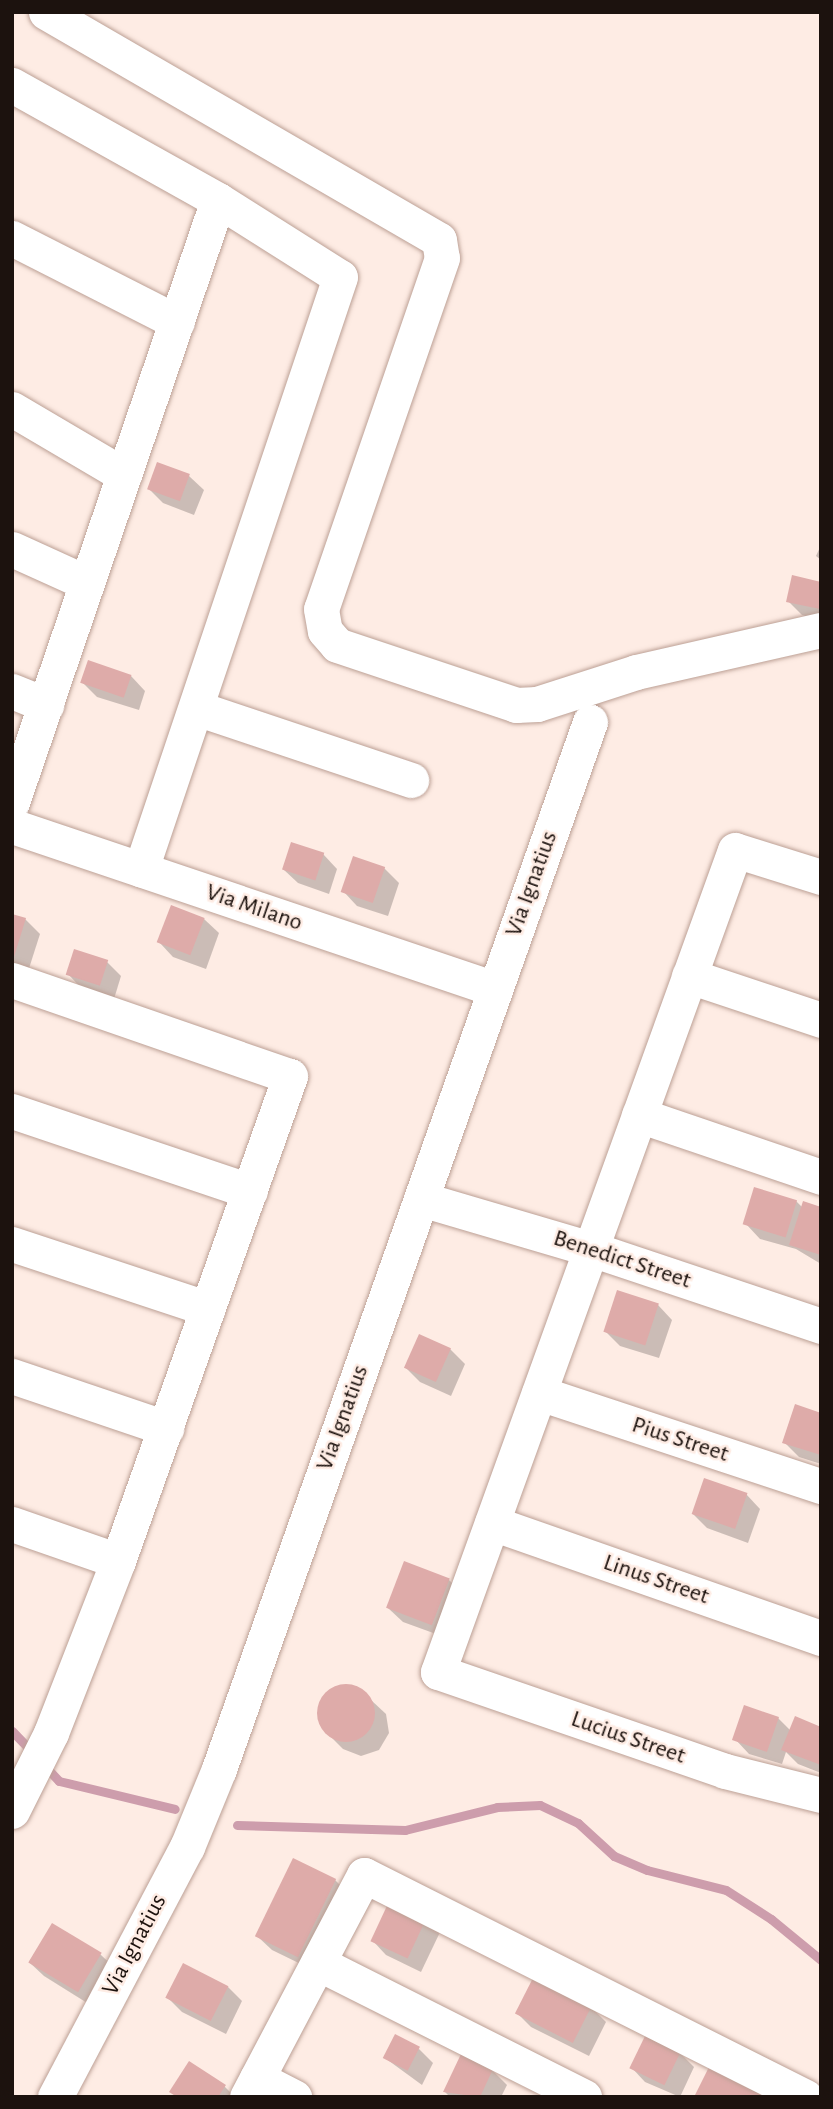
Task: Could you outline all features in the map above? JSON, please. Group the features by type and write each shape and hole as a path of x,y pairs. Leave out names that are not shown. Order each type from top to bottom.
{"street":[{"path":"46,12 439,240 442,258 321,608 325,631 337,645 516,705 537,704 636,672 821,630"},
{"path":"12,85 218,200 340,277 141,869"},
{"path":"12,802 218,200"},
{"path":"12,238 177,322"},
{"path":"12,409 124,475"},
{"path":"12,549 87,583"},
{"path":"12,691 46,705"},
{"path":"196,708 411,780"},
{"name":"Via Ignatius","path":"55,2097 187,1847 219,1769 590,722"},
{"name":"Via Milano","path":"12,826 495,989"},
{"path":"492,1523 735,850 821,877"},
{"path":"690,976 821,1020"},
{"path":"12,980 290,1076 118,1561 51,1733 20,1795"},
{"path":"12,1111 250,1191"},
{"path":"639,1115 821,1177"},
{"name":"Benedict Street","path":"421,1199 591,1249 821,1326"},
{"path":"12,1244 208,1309"},
{"path":"12,1376 166,1428"},
{"name":"Pius Street","path":"539,1393 821,1486"},
{"name":"Linus Street","path":"492,1523 821,1638"},
{"name":"Lucius Street","path":"492,1523 438,1672 725,1771 821,1795"},
{"path":"12,1524 118,1561"},
{"path":"294,2097 252,2088 364,1875 805,2097"},
{"path":"318,1963 584,2097"}],"building":[{"path":"157,462 190,474 180,501 147,489"},
{"path":"792,575 821,582 820,609 786,602"},
{"path":"88,660 131,675 124,698 80,683"},
{"path":"291,842 324,853 315,880 282,870"},
{"path":"353,856 385,867 373,903 341,892"},
{"path":"171,905 205,918 190,955 157,942"},
{"path":"12,914 26,918 13,960 12,960"},
{"path":"74,949 108,960 100,986 66,975"},
{"path":"754,1187 797,1200 786,1237 743,1224"},
{"path":"803,1201 821,1207 821,1255 789,1245"},
{"path":"617,1290 659,1304 645,1345 603,1332"},
{"path":"419,1334 451,1348 436,1382 404,1368"},
{"path":"795,1404 821,1413 821,1455 782,1443"},
{"path":"704,1478 747,1493 735,1529 692,1514"},
{"path":"404,1561 450,1579 432,1625 386,1608"},
{"path":"346,1684 357,1686 370,1697 375,1713 373,1724 362,1737 346,1742 335,1740 322,1729 317,1713 319,1702 330,1689"},
{"path":"744,1705 779,1717 767,1752 732,1740"},
{"path":"795,1716 821,1727 821,1765 781,1750"},
{"path":"293,1858 336,1879 298,1957 255,1936"},
{"path":"392,1895 429,1912 408,1959 370,1941"},
{"path":"52,1923 102,1953 78,1992 28,1962"},
{"path":"183,1963 228,1986 211,2021 165,1998"},
{"path":"534,1976 592,2006 573,2043 515,2013"},
{"path":"395,2034 420,2047 408,2071 383,2058"},
{"path":"646,2034 681,2051 664,2085 629,2068"},
{"path":"461,2054 493,2069 480,2097 443,2092"},
{"path":"189,2061 226,2085 218,2097 177,2097 169,2092"},
{"path":"710,2065 774,2097 694,2097"}],"waterway":[{"path":"12,1731 32,1752"},
{"path":"44,1765 59,1781 175,1809"},
{"path":"237,1825 405,1830 497,1807 540,1805 578,1823 614,1856 647,1870 726,1890 771,1919 821,1960"}]}
